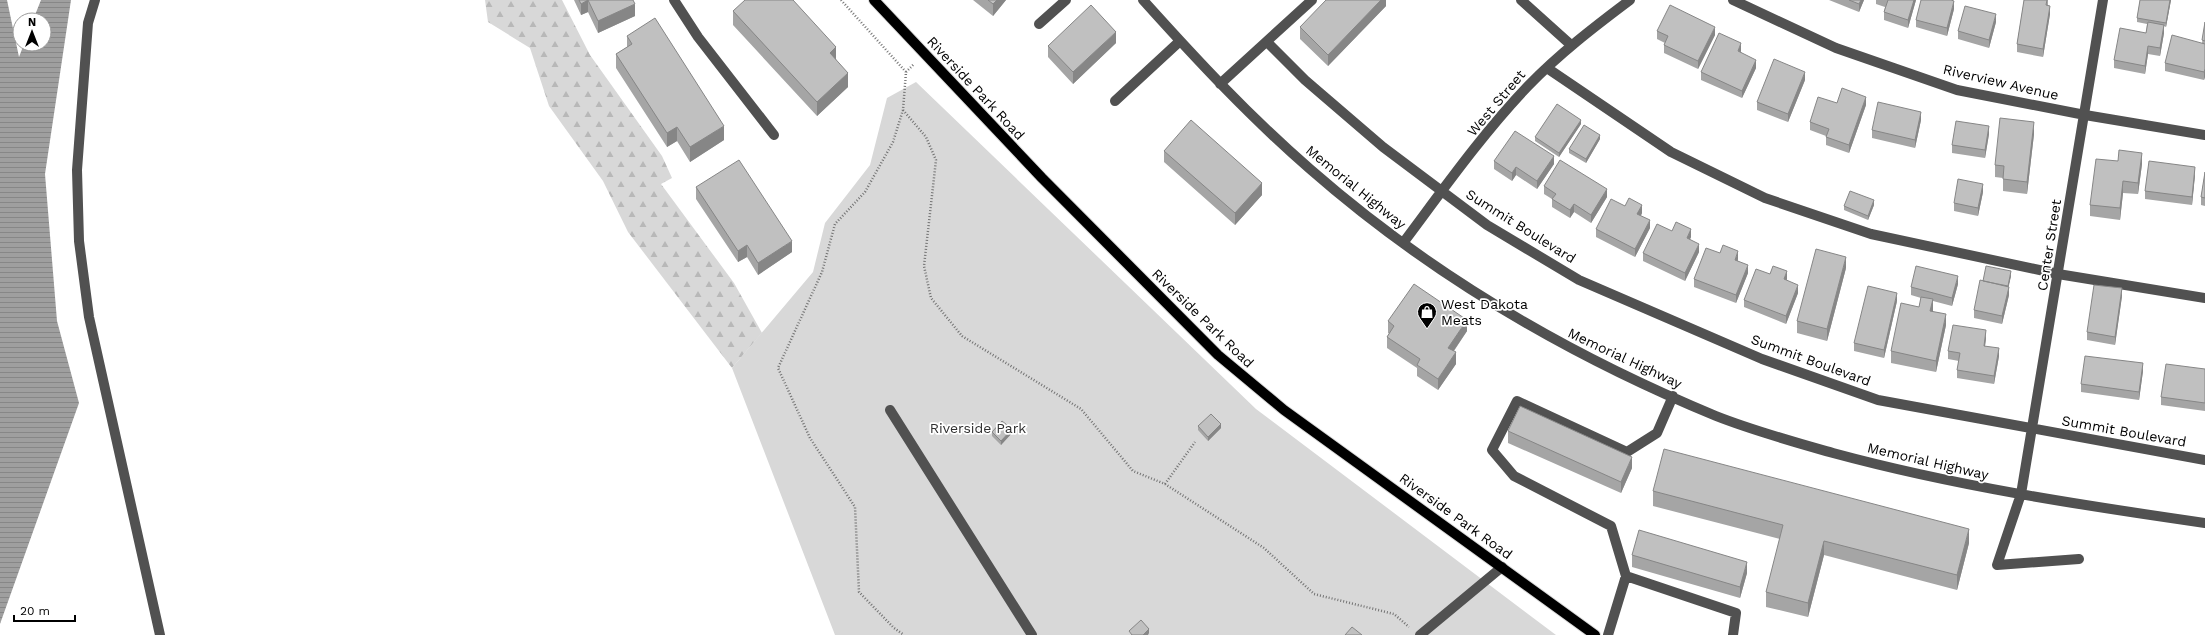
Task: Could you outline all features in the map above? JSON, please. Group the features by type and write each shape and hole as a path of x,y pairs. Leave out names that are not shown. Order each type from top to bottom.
{"main road":[{"name":"Riverside Park Road","path":"874,0 1042,178 1218,355 1284,410 1595,635"}],"street":[{"path":"95,0 88,23 77,170 79,241 89,317 160,635"},
{"path":"674,0 698,37 774,135"},
{"path":"1039,24 1066,0"},
{"name":"Memorial Highway","path":"1143,0 1220,84 1310,169 1403,243 1469,290 1538,332 1592,360 1718,416 1798,443 1870,463 1957,484 2205,524"},
{"path":"1220,84 1312,0"},
{"path":"1521,0 1571,46"},
{"name":"West Street","path":"1403,243 1442,191 1514,101 1571,46 1630,0"},
{"name":"Riverview Avenue","path":"1733,0 1836,48 1957,90 2085,115 2205,135"},
{"name":"Center Street","path":"2079,559 1997,565 2021,494 2103,0"},
{"path":"1115,101 1180,41"},
{"name":"Summit Boulevard","path":"1267,42 1305,80 1371,136 1442,191 1487,225 1580,280 1762,360 1878,400 2205,460"},
{"path":"1547,68 1671,152 1764,198 1871,234 2058,274 2205,298"},
{"path":"1608,635 1626,576 1611,526 1514,476 1492,450 1517,401 1627,452 1657,433 1673,396"},
{"path":"890,410 1032,635"},
{"path":"1416,633 1502,567"},
{"path":"1626,576 1736,613 1732,635"}],"path":[{"path":"841,0 906,72 903,110 893,142 865,192 835,224 822,272 778,368 810,438 855,507 859,592 894,628 904,635"},
{"path":"903,110 926,137 936,160 924,266 931,298 962,336 1081,409 1133,471 1165,484 1264,548 1314,594 1394,614 1416,633"},
{"path":"1165,484 1195,442"}],"green space":[{"path":"485,0 562,0 590,55 662,156 672,178 661,184 734,283 762,333 732,368 628,232 603,181 549,106 530,48 488,22"},
{"name":"Riverside Park","path":"916,82 1256,409 1556,635 835,635 732,368 813,272 825,223 870,165 887,98"}],"shaded area":[{"path":"0,0 7,0 12,24 12,52 18,52 19,57 21,52 52,52 52,12 36,12 41,0 71,0 45,174 57,321 79,403 0,624"}],"building":[{"path":"579,0 588,0 581,4"},
{"path":"588,0 633,0 635,4 598,21"},
{"path":"745,0 793,0 836,47 830,53 848,73 817,102 733,11"},
{"path":"988,0 997,0 993,4"},
{"path":"1326,0 1381,0 1328,55 1300,27"},
{"path":"1849,0 1861,0 1859,4"},
{"path":"1888,0 1914,0 1908,20 1884,12"},
{"path":"1921,0 1954,1 1947,28 1916,20"},
{"path":"2024,0 2047,0 2046,5 2050,6 2043,49 2017,44"},
{"path":"2140,0 2170,0 2166,23 2137,18"},
{"path":"1091,5 1116,32 1073,72 1048,46"},
{"path":"1670,5 1715,27 1698,61 1664,45 1668,36 1657,31"},
{"path":"1965,6 1996,14 1989,40 1958,31"},
{"path":"655,18 724,126 690,147 677,127 667,133 616,54 632,44 627,36"},
{"path":"2148,22 2164,25 2160,48 2148,46 2145,66 2114,60 2120,28 2146,33"},
{"path":"2205,22 2205,41 2202,40"},
{"path":"1719,33 1741,43 1738,51 1756,60 1742,91 1701,72"},
{"path":"2172,35 2205,44 2204,72 2165,63"},
{"path":"1774,59 1805,72 1788,114 1757,102"},
{"path":"1842,88 1866,97 1849,145 1826,137 1829,129 1810,122 1818,97 1837,103"},
{"path":"1878,102 1921,112 1915,140 1872,130"},
{"path":"1557,104 1581,120 1559,153 1535,137"},
{"path":"2000,118 2034,122 2027,182 2003,179 2004,166 1995,165"},
{"path":"1191,120 1262,183 1235,213 1164,151"},
{"path":"1956,121 1989,126 1985,150 1952,145"},
{"path":"1584,125 1600,135 1586,159 1569,149"},
{"path":"1515,131 1554,156 1537,181 1516,167 1512,173 1494,161"},
{"path":"2119,150 2142,153 2138,183 2123,181 2120,208 2090,205 2096,159 2118,161"},
{"path":"739,160 792,241 758,263 747,245 738,251 696,187"},
{"path":"1560,160 1607,189 1591,215 1574,204 1570,210 1552,199 1556,194 1544,186"},
{"path":"2149,161 2195,167 2192,197 2145,191"},
{"path":"2205,172 2205,198 2201,197"},
{"path":"1958,179 1983,184 1978,208 1954,203"},
{"path":"1850,191 1874,200 1868,216 1844,206"},
{"path":"1629,198 1642,205 1637,214 1650,220 1635,249 1596,229 1611,199 1625,206"},
{"path":"1676,222 1691,229 1687,238 1699,244 1685,273 1643,253 1657,224 1672,231"},
{"path":"1723,245 1738,251 1735,260 1748,265 1736,295 1694,279 1706,248 1720,253"},
{"path":"1816,249 1846,257 1827,329 1797,321"},
{"path":"1773,266 1787,271 1784,279 1798,285 1786,316 1744,300 1756,269 1770,274"},
{"path":"1916,266 1958,276 1952,298 1911,287"},
{"path":"1986,266 2011,271 2008,286 1983,281"},
{"path":"1980,280 2009,287 2002,316 1974,310"},
{"path":"1414,284 1467,320 1448,348 1456,352 1438,379 1417,365 1420,359 1387,337 1394,326 1388,321"},
{"path":"2094,285 2122,288 2115,337 2087,332"},
{"path":"1868,286 1897,293 1884,350 1854,343"},
{"path":"1921,297 1933,299 1930,311 1946,314 1936,361 1891,351 1901,303 1919,307"},
{"path":"1953,325 1986,330 1984,346 1999,348 1994,376 1957,370 1960,353 1948,351"},
{"path":"2085,356 2143,363 2139,392 2081,384"},
{"path":"2166,364 2205,369 2205,403 2161,397"},
{"path":"1520,406 1632,457 1621,482 1508,431"},
{"path":"1211,414 1221,424 1208,437 1198,426"},
{"path":"1002,421 1012,429 1001,441 992,432"},
{"path":"1664,449 1969,529 1957,575 1824,541 1808,603 1766,592 1783,525 1653,491"},
{"path":"1639,530 1747,562 1740,587 1632,555"},
{"path":"1141,620 1149,629 1143,635 1132,635 1129,631"},
{"path":"1352,627 1362,635 1345,635"}],"place":[{"name":"West Dakota Meats","path":"1427,329"}]}
